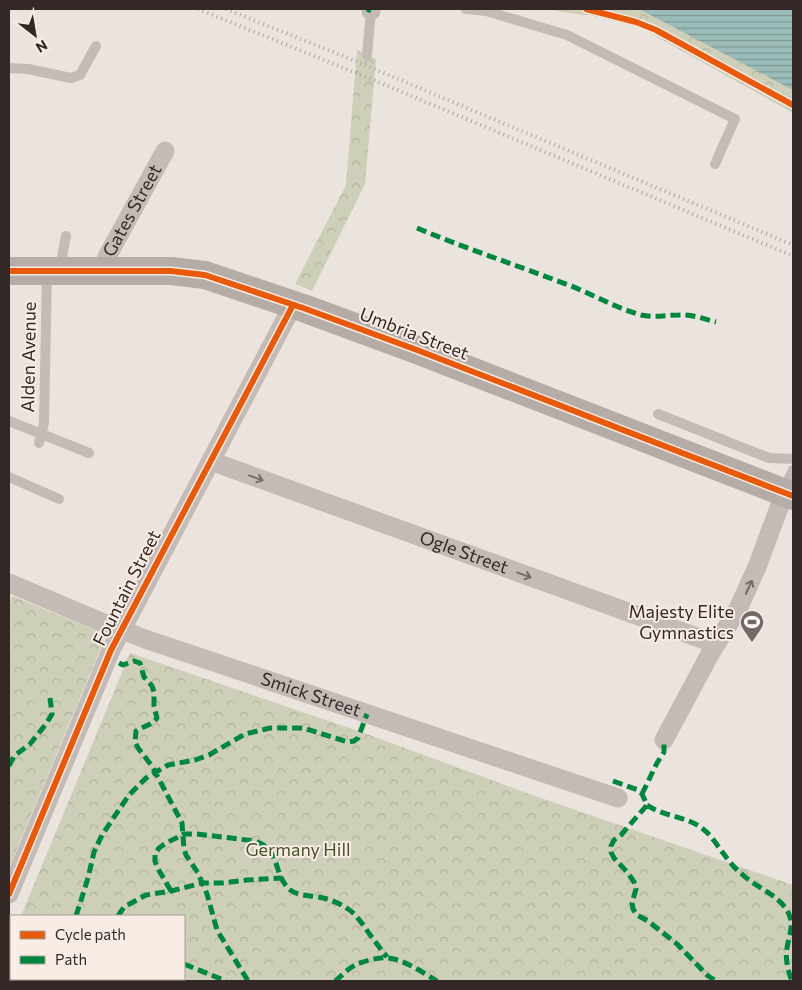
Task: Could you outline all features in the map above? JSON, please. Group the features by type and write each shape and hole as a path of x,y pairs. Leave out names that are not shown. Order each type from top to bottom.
{"main road":[{"name":"Umbria Street","path":"9,271 172,272 205,275 221,279 790,486"}],"street":[{"name":"Gates Street","path":"101,271 165,151"},
{"name":"Fountain Street","path":"9,894 111,650 293,305"},
{"name":"Ogle Street","path":"211,461 716,644"},
{"path":"664,740 752,580 780,505 790,486"},
{"name":"Smick Street","path":"9,583 121,630 618,798"}],"lane":[{"path":"466,9 486,12 567,35 735,119 715,164"},
{"path":"367,55 371,10"},
{"path":"9,68 28,69 71,78 80,75 96,46"},
{"name":"Alden Avenue","path":"41,438 44,423 54,271 62,257 66,236"},
{"path":"658,414 769,458 793,459"},
{"path":"9,421 41,438 89,453"},
{"path":"9,477 24,478 59,499"}],"green space":[{"path":"544,9 793,9 793,113 641,28 590,15"},
{"path":"357,50 376,59 365,184 312,291 295,284 346,185"},
{"path":"12,596 98,631 104,640 9,868 9,603"},
{"name":"Germany Hill","path":"130,653 364,733 538,797 793,885 793,981 9,981 10,943 10,980 185,980 185,915 21,915"}],"water":[{"path":"639,9 793,9 793,90"}],"railway":[{"path":"198,9 383,84 793,256"},
{"path":"226,9 348,58 793,245"}],"marked path":[{"path":"367,9 371,11"},
{"path":"417,228 571,286 641,315 688,315 716,322"},
{"path":"119,663 123,665 134,661 140,663 144,677 152,686 157,718 152,723 136,731 135,742 152,766 182,823 184,849 198,873 207,894 217,930 248,981"},
{"path":"9,766 14,756 30,744 46,724 52,714 50,698"},
{"path":"76,915 94,852 102,835 129,795 146,778 168,765 195,760 209,755 245,734 270,728 303,728 348,742 354,741 358,738 367,714"},
{"path":"642,794 664,752 664,740"},
{"path":"613,781 638,790 647,805 621,835 614,840 611,846 614,858 634,882 636,889 632,903 633,909 637,915 648,921 677,944 708,976 716,981"},
{"path":"647,805 661,812 690,821 703,829 737,870 785,907 791,923 786,956 792,981"},
{"path":"171,891 155,861 155,854 166,843 184,834 255,841 269,850 283,881 290,890 294,893 330,900 348,909 358,918 387,957"},
{"path":"119,915 124,907 146,895 202,883 282,878"},
{"path":"335,981 357,964 372,959 384,958 394,959 407,964 437,981"},
{"path":"185,964 226,981"}],"cycle path":[{"path":"586,9 636,22 656,30 793,105"},
{"path":"9,271 171,271 205,275 306,309 417,350 793,496"},
{"path":"9,894 111,650 293,305"}],"place":[{"name":"Majesty Elite Gymnastics","path":"752,643"}]}
